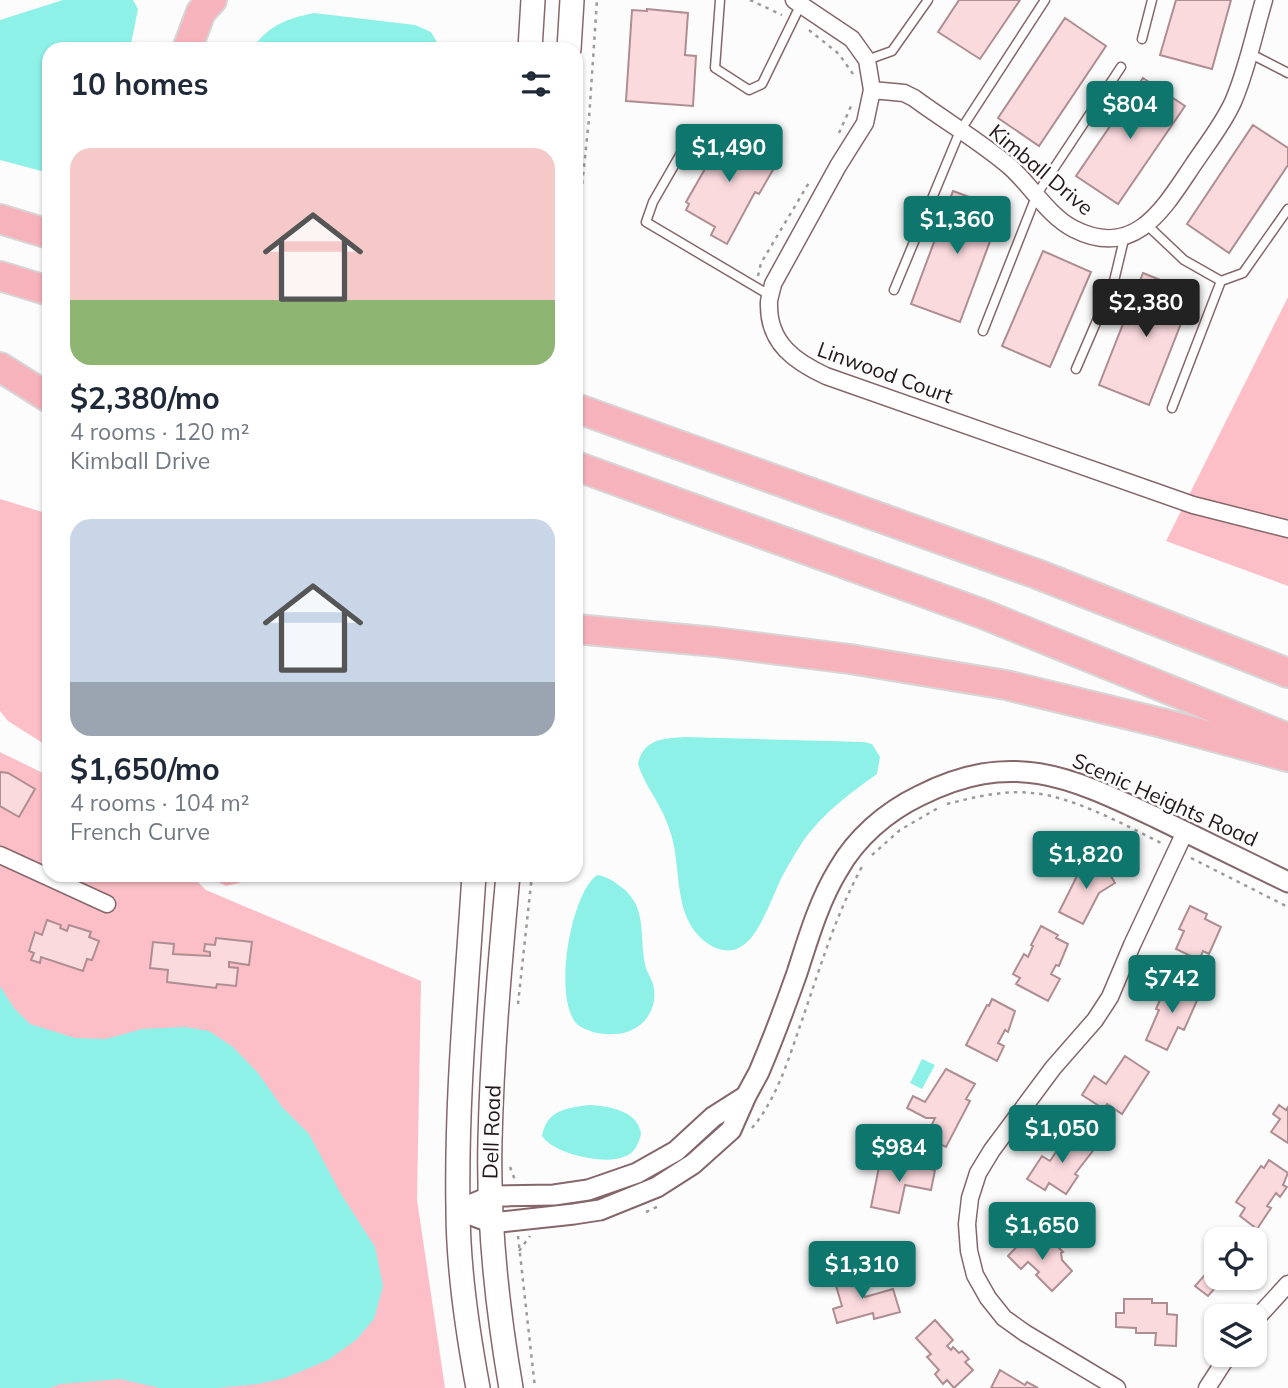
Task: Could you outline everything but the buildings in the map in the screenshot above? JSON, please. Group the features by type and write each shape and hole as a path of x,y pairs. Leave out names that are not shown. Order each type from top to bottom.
{"highway":[{"path":"190,42 201,12 212,0"},
{"path":"0,219 42,232"},
{"path":"0,276 42,289"},
{"path":"0,367 42,394"},
{"path":"583,393 895,507 1037,574"},
{"path":"583,411 1037,574 1288,673"},
{"path":"583,469 983,614 1288,738"},
{"path":"583,630 836,657 1006,685 1288,757"}],"main road":[{"path":"530,42 533,0"},
{"path":"569,42 572,0"},
{"name":"Dell Road","path":"474,882 460,1106 457,1210 461,1266 478,1388"},
{"name":"Dell Road","path":"508,882 490,1139 492,1223 502,1330 511,1388"}],"street":[{"name":"Kimball Drive","path":"864,92 904,93 1010,167 1071,228 1090,236 1125,235 1147,225 1165,206 1222,123 1233,103 1264,0"},
{"path":"771,296 774,284 838,166 865,123 867,60 852,39 804,3"},
{"name":"Linwood Court","path":"771,296 769,306 781,345 797,362 826,376 1194,505 1288,529"},
{"name":"Scenic Heights Road","path":"457,1210 492,1223 600,1210 657,1187 693,1164 731,1130 760,1072 817,916 838,869 883,817 901,804 934,788 962,778 1008,770 1051,774 1082,784 1288,882"},
{"path":"1117,1388 1004,1318 975,1275 969,1251 968,1211 978,1173 992,1150 1053,1068 1095,1020 1110,997 1185,832"},
{"path":"0,855 42,874"},
{"path":"59,882 107,904"},
{"name":"Scenic Heights Road","path":"457,1210 491,1196 554,1195 588,1190 637,1173 676,1151 713,1117 746,1096"},
{"path":"1267,1307 1288,1284"},
{"path":"1207,1388 1221,1367"}],"lane":[{"path":"720,0 715,68 749,90 762,84 792,20 804,3"},
{"path":"867,60 892,51 928,0"},
{"path":"894,290 960,131 1045,0"},
{"path":"1142,39 1152,0"},
{"path":"1248,53 1288,73"},
{"path":"983,331 1037,194 1121,67"},
{"path":"684,148 653,202 646,222 771,296"},
{"path":"1172,408 1221,281 1243,272 1288,209"},
{"path":"1147,225 1184,260 1221,281"},
{"path":"1076,369 1114,281 1125,235"}],"path":[{"path":"583,176 597,0"},
{"path":"750,0 792,20 839,54 855,77"},
{"path":"838,135 864,92"},
{"path":"755,287 761,264 811,180"},
{"path":"751,1129 760,1119 785,1070 846,895 866,860 900,830 943,806 986,794 1034,793 1070,802 1176,850 1288,907"},
{"path":"517,1011 531,882"},
{"path":"506,1159 515,1181 516,1196"},
{"path":"640,1213 664,1203"},
{"path":"518,1220 519,1251 535,1388"},
{"path":"519,1251 531,1235"}],"shaded area":[{"path":"1288,297 1288,586 1166,541"},
{"path":"0,499 42,512 42,743 8,721 0,711"},
{"path":"0,752 42,773 42,882 198,882 206,890 421,981 417,1200 445,1388 0,1388"},
{"path":"218,882 241,882 239,883 226,886"}],"water":[{"path":"63,0 133,0 138,9 131,42 42,42 42,171 0,160 0,20"},
{"path":"314,13 415,25 431,32 437,42 257,42 279,24"},
{"path":"685,737 864,742 872,744 880,757 877,774 835,806 808,835 784,873 755,932 742,946 735,949 712,946 699,936 690,924 682,902 670,831 638,764 650,745 662,739"},
{"path":"597,875 620,886 635,903 641,922 646,967 653,984 654,1003 651,1012 640,1025 623,1033 600,1033 578,1025 570,1013 566,995 565,972 572,925 587,886"},
{"path":"0,986 14,1008 30,1024 75,1038 106,1039 142,1029 185,1027 209,1031 233,1047 258,1073 282,1107 309,1134 341,1194 375,1247 383,1286 374,1319 356,1340 328,1360 285,1378 258,1384 218,1388 160,1388 120,1379 60,1384 50,1388 0,1388"},
{"path":"922,1059 935,1065 922,1089 910,1083"},
{"path":"589,1105 613,1108 634,1119 641,1133 632,1152 617,1159 594,1159 557,1148 542,1136 548,1121 559,1112"}]}
